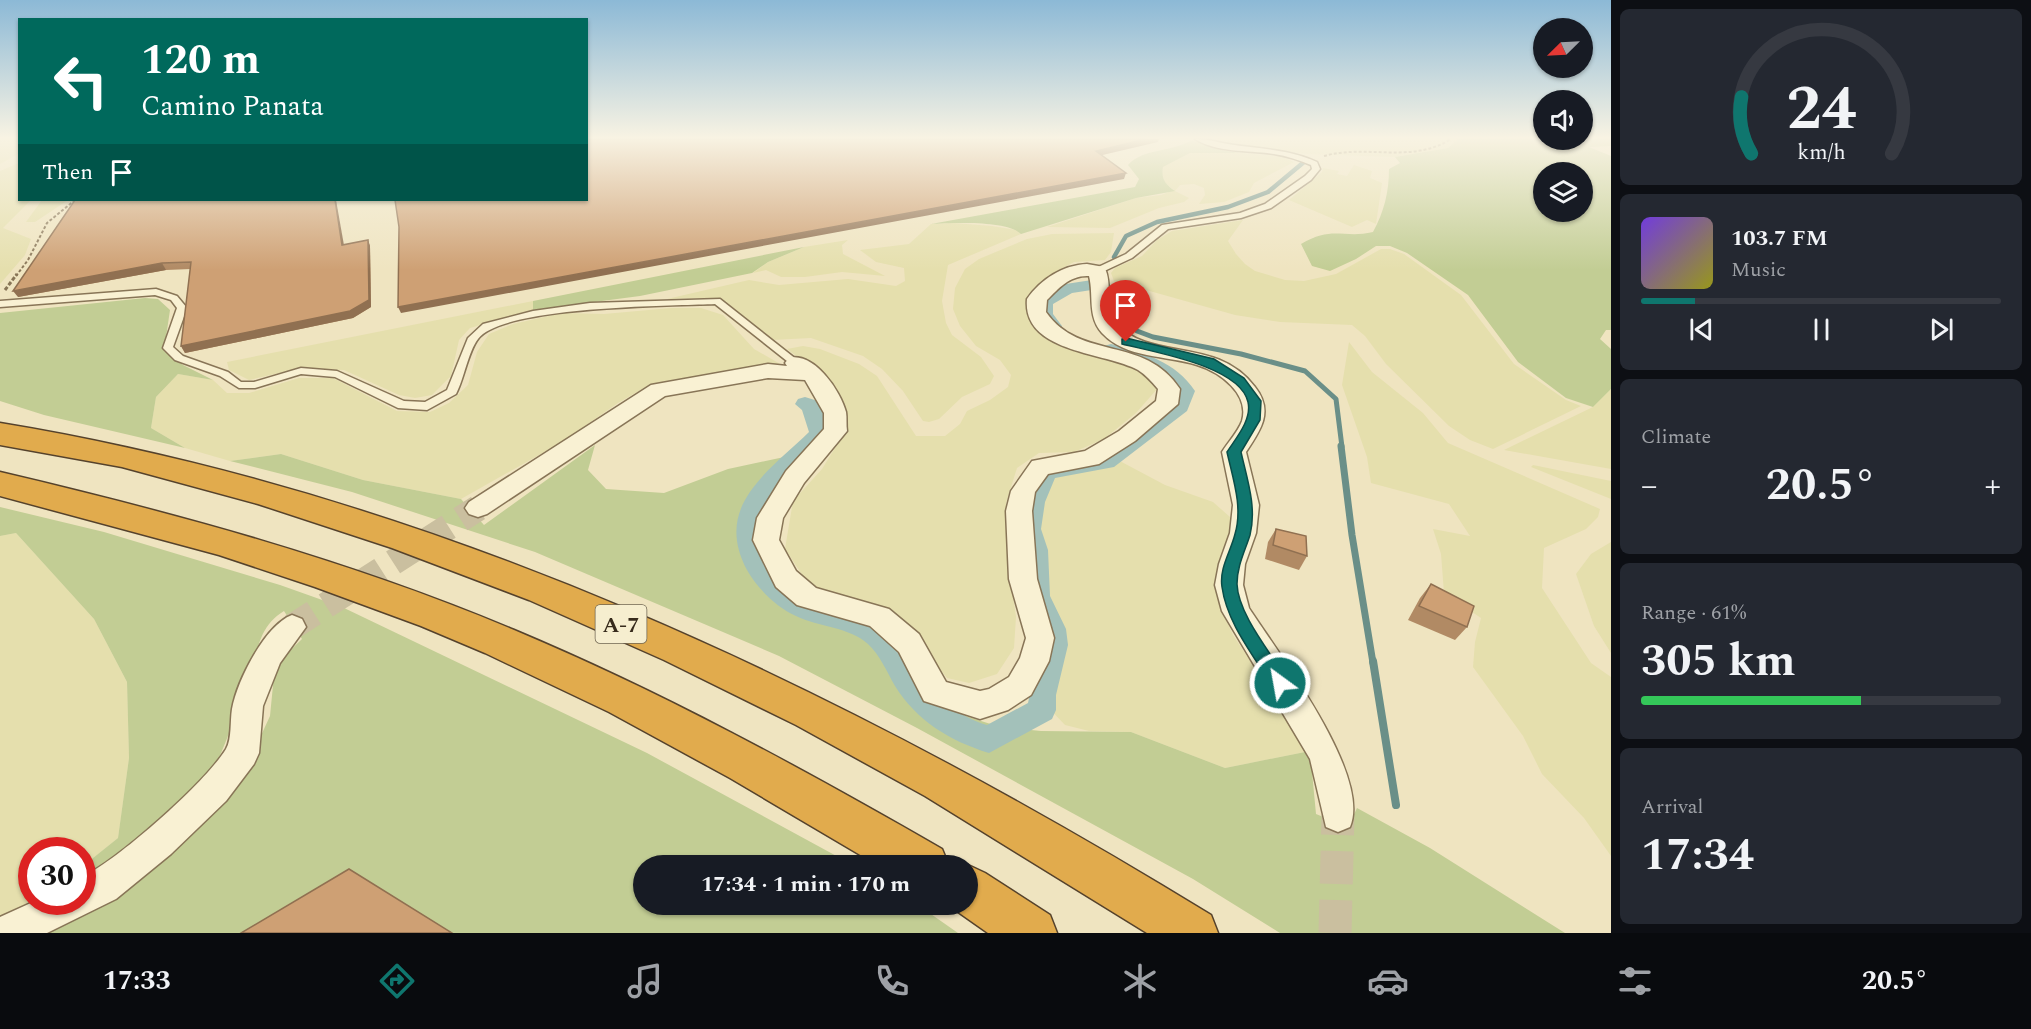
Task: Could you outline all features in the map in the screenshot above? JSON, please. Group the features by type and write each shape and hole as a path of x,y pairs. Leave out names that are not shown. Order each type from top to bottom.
{"highway":[{"name":"A-7","path":"0,434 121,456 241,488 379,529 523,581 733,673 913,765 1126,890 1193,933"},
{"path":"0,484 107,510 290,562 437,616 591,684 763,771 907,855"},
{"path":"978,897 1032,933"}],"street":[{"path":"478,508 659,390 768,371 804,369 835,413 835,431 795,477 770,518 766,540 775,561 786,579 807,597 879,617 909,643 935,692 980,705 997,700 1020,686 1034,661 1040,638 1023,579 1018,533 1023,491 1040,467 1091,458 1126,436 1167,404 1169,388 1159,375 1142,364 1095,352 1052,334 1036,312 1037,299 1072,270 1083,268 1097,271 1102,280 1102,320 1110,330 1126,342 1209,362 1239,381 1254,401 1254,420 1234,452 1246,506 1243,533 1232,564 1229,585 1236,611 1325,755 1338,815"},
{"path":"96,889 159,842 214,790 243,753 248,706 268,656 292,627"},
{"path":"7,933 45,915"}],"lane":[{"path":"1097,271 1129,256 1165,227 1241,215 1268,206 1302,183"},
{"path":"0,304 156,292 174,298 183,308 168,348 179,358 224,374 239,385 255,385 301,371 337,374 402,405 427,406 452,392 473,338 487,326 533,314 590,306 717,301 804,369"}],"path":[{"path":"0,297 28,260 47,223 74,201"}],"shaded area":[{"path":"0,183 18,183 18,201 30,201 3,228 31,239 25,255 0,284"},
{"path":"1165,183 1255,183 1249,192 1224,202 1199,204 1205,195 1204,188 1194,184 1180,185 1175,191 1189,198 1184,202 1159,208 1110,228 1047,227 1136,198 1161,195 1174,190"},
{"path":"1310,183 1382,183 1376,224 1367,220 1352,227 1289,200"},
{"path":"41,201 66,201 35,222 26,222"},
{"path":"1243,220 1228,241 1236,254 1255,271 1285,280 1304,281 1336,274 1381,249 1390,249 1404,254 1461,295 1514,364 1566,400 1581,406 1493,449 1470,440 1449,426 1386,364 1365,336 1352,325 1280,322 1235,315 1114,281 1111,273 1115,268 1142,256 1157,240 1172,231"},
{"path":"954,223 1017,230 1021,234 948,265 942,301 946,323 952,335 981,357 994,376 990,384 962,397 939,419 929,422 923,421 903,391 882,369 863,356 811,338 772,340 718,298 667,299 749,280 779,285 848,279 896,286 905,281 904,268 876,262 860,250 909,244 931,224"},
{"path":"1114,233 1111,252 1105,260 1074,262 1048,276 1036,290 1030,315 1117,362 1141,369 1158,388 1136,413 1104,439 1074,452 1039,453 1017,468 1006,503 1007,554 1016,617 1014,648 997,674 969,683 947,678 897,615 809,585 785,549 793,501 822,469 843,435 816,371 787,349 803,346 820,349 859,364 877,376 916,436 945,436 960,424 967,411 990,400 1008,387 1011,375 1000,360 976,346 960,326 953,309 955,288 965,269 979,259 1027,239 1052,234"},
{"path":"848,240 842,245 843,254 885,276 842,272 805,277 781,277 766,270 753,273 768,262 804,247"},
{"path":"533,301 533,310 470,328 459,340 451,376 432,395 415,398 399,395 344,370 297,369 249,380 229,370 227,362"},
{"path":"671,308 701,308 723,315 754,349 782,365 764,365 651,384 618,403 562,442 461,499 363,480 281,454 230,461 185,448 151,428 156,397 178,374 213,380 227,393 249,393 299,378 333,378 397,411 430,412 449,403 468,385 477,352 489,334 513,324 562,313 604,314"},
{"path":"1349,342 1372,372 1423,413 1448,443 1600,509 1598,517 1586,529 1544,548 1542,588 1591,663 1611,677 1611,856 1584,818 1542,774 1523,736 1473,667 1475,642 1481,618 1444,593 1441,554 1433,529 1470,536 1449,504 1371,483 1367,457 1342,385"},
{"path":"1611,389 1611,469 1504,450 1593,407"},
{"path":"1118,460 1165,485 1213,502 1230,517 1230,532 1217,582 1219,604 1233,635 1310,751 1225,768 1131,732 1089,731 1065,725 1044,703 1059,641 1042,589 1043,551 1033,525 1045,476"},
{"path":"1533,465 1611,481 1611,499 1531,467"},
{"path":"16,533 94,619 127,682 129,758 118,838 96,856 96,837 18,837 18,911 0,920 0,536"},
{"path":"1611,542 1611,653 1594,626 1576,574 1591,554"}],"green space":[{"path":"1137,183 1166,183 1175,191 1136,198 1021,234 1004,226 992,224 931,224 1135,187"},
{"path":"1388,183 1533,183 1533,222 1593,222 1593,183 1611,183 1611,330 1606,330 1600,339 1611,349 1611,389 1593,407 1566,398 1518,362 1468,295 1407,253 1390,246 1376,246 1356,259 1330,271 1312,266 1301,244 1322,235 1373,232 1385,202"},
{"path":"804,247 768,262 752,273 640,296 533,310 533,301"},
{"path":"145,298 158,299 170,310 164,351 183,365 213,380 178,374 156,397 151,428 185,448 44,415 0,401 0,313"},
{"path":"595,445 588,470 606,489 664,493 728,469 803,453 781,475 757,506 752,520 754,551 773,579 871,625 887,637 925,699 959,714 1000,727 1041,731 1131,732 1225,768 1310,751 1316,814 1348,827 1357,808 1430,848 1565,933 1280,933 1193,879 917,728 779,656 535,552 352,492 230,461 281,454 363,480 461,499 484,525"},
{"path":"0,507 104,532 280,585 342,607 647,753 835,855 633,855 633,915 932,915 958,933 32,933 71,915 96,915 96,901 253,753 270,716 275,665 302,639 284,611 275,617 260,640 250,677 219,758 210,774 178,809 96,875 96,856 118,838 129,758 127,682 94,619 16,533 0,536"}],"building":[{"path":"588,183 1074,183 398,307 399,227 395,201 588,201"},
{"path":"74,201 335,201 342,245 368,240 369,300 350,311 181,346 191,262 162,263 13,291"},
{"path":"1276,529 1306,536 1307,556 1273,545"},
{"path":"1431,584 1474,606 1467,627 1419,606"},
{"path":"349,869 452,933 241,933"}],"waterway":[{"path":"1114,257 1126,236 1157,222 1228,207 1268,192 1279,183"},
{"path":"1053,326 1044,314 1044,303 1060,291 1092,285"},
{"path":"1120,292 1120,310 1137,331 1153,337 1241,354 1305,371 1336,399 1342,447"},
{"path":"805,404 811,406 820,433 775,476 752,508 747,526 748,545 758,566 768,580 793,602 816,613 860,626 876,635 917,693 934,711 965,731 989,739 1042,710 1042,695 1054,645 1053,629 1037,596 1036,550 1029,529 1033,502 1046,472 1106,462 1180,406 1185,391 1169,375 1152,364 1111,350"},
{"path":"1341,446 1352,535 1373,663"},
{"path":"1373,661 1396,805"}],"tunnel":[{"path":"292,627 478,508"},
{"path":"1335,933 1338,815"}],"route":[{"path":"1126,342 1209,362 1239,381 1254,401 1254,420 1234,452 1246,506 1243,533 1232,564 1229,585 1236,611 1280,683"}]}
